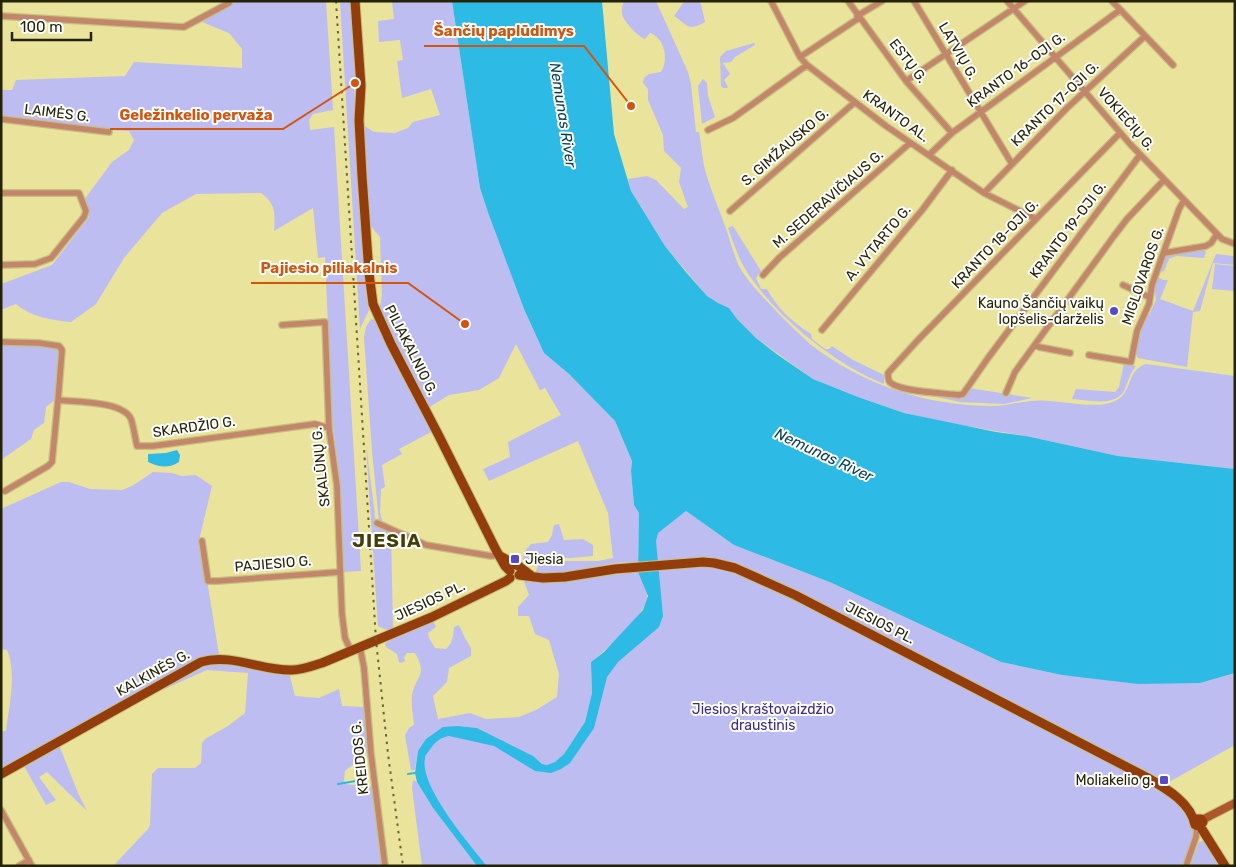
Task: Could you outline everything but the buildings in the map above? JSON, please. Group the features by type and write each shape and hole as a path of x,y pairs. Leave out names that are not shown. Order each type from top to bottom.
{"main road":[{"name":"PILIAKALNIO G.","path":"355,1 361,86 359,120 362,176 373,304 390,344 440,436 499,556 513,575"},
{"path":"499,556 534,577"},
{"name":"JIESIOS PL.","path":"360,647 432,617 506,581 513,575 565,577 632,567 704,562 725,565 795,595 1167,789 1180,799 1198,823 1225,866"},
{"name":"KALKINĖS G.","path":"1,774 201,662 219,659 291,670 306,668 360,647"},
{"path":"1198,823 1235,803"}],"street":[{"name":"KRANTO AL.","path":"771,1 800,57 807,65 910,143 984,193 1036,219"},
{"name":"ESTŲ G.","path":"848,1 906,81 952,133"},
{"path":"800,57 882,1"},
{"name":"LATVIŲ G.","path":"914,1 1012,164"},
{"name":"VOKIEČIŲ G.","path":"1007,1 1140,155 1216,234 1226,242 1235,244"},
{"path":"906,81 946,56 1025,1"},
{"path":"1112,1 1173,65"},
{"path":"1,16 184,27 228,2"},
{"name":"KRANTO 16-OJI G.","path":"930,155 952,133 979,112 1120,10"},
{"name":"KRANTO 17-OJI G.","path":"984,193 1084,91 1145,36"},
{"path":"708,130 733,118 807,65"},
{"name":"S. GIMŽAUSKO G.","path":"730,211 855,102"},
{"name":"LAIMĖS G.","path":"1,119 109,132"},
{"name":"KRANTO 18-OJI G.","path":"888,373 1120,133"},
{"name":"M. SEDERAVIČIAUS G.","path":"763,275 779,258 910,143"},
{"name":"KRANTO 19-OJI G.","path":"888,373 891,382 905,388 958,395 963,394 1140,155"},
{"name":"A. VYTARTO G.","path":"822,330 923,209 952,170"},
{"path":"1006,393 1012,377 1122,224 1164,180"},
{"path":"1,193 79,193 86,211 84,217 51,258 35,264 1,265"},
{"name":"MIGLOVAROS G.","path":"1089,355 1131,362 1137,331 1149,304 1152,285 1179,209 1184,200"},
{"path":"1164,253 1206,246 1216,234"},
{"path":"1123,285 1149,297"},
{"name":"SKALŪNŲ G.","path":"282,325 325,322 329,428 337,486 343,629 351,651"},
{"path":"1,342 39,343 59,346 62,350 52,462 5,491"},
{"path":"1035,345 1070,353"},
{"name":"SKARDŽIO G.","path":"58,400 120,409 130,418 137,446 153,446 315,424 329,428"},
{"path":"378,523 426,545 499,556"},
{"name":"PAJIESIO G.","path":"202,541 208,580 218,581 340,572"},
{"name":"KREIDOS G.","path":"360,647 364,668 371,754 386,866"},
{"path":"1,810 32,866"},
{"path":"1186,866 1196,837 1198,823"},
{"path":"19,866 29,860"}],"green space":[{"path":"235,1 326,1 333,110 313,114 309,120 310,130 334,127 361,571 343,572 340,482 332,418 325,257 318,258 313,208 274,231 274,209 270,201 261,193 196,194 162,213 124,258 96,304 71,322 36,315 16,304 1,310 1,284 52,265 89,217 84,200 112,162 129,150 134,140 129,131 105,130 1,116 1,90 12,90 16,80 125,76 134,62 242,68 242,49 229,33 202,22"},
{"path":"340,1 350,1 356,81 354,82 366,293 369,310 360,329"},
{"path":"392,1 452,1 480,188 524,309 544,353 569,374 615,421 632,461 634,505 639,513 638,562 614,563 561,574 538,574 536,572 538,564 542,561 598,561 613,558 608,513 578,441 489,481 483,469 510,457 508,442 561,415 545,388 540,390 516,344 499,378 479,390 449,395 428,408 379,311 382,295 380,237 369,224 363,125 374,132 395,133 408,128 413,122 440,115 431,89 402,98 397,61 403,60 400,40 379,42 378,21 394,19"},
{"path":"624,1 656,1 688,72 696,132 699,132 704,166 739,266 758,292 810,344 830,358 874,382 920,397 968,405 998,406 1040,400 1092,405 1110,403 1118,400 1123,395 1135,372 1139,367 1146,364 1235,376 1235,469 1118,456 904,413 813,379 756,338 729,308 707,296 665,246 631,191 628,179 647,176 656,180 684,209 688,207 679,182 681,168 664,151 663,135 648,100 648,89 643,83 644,78 649,74 661,72 665,62 664,50 662,44 655,36 650,33 645,39 627,24 622,12"},
{"path":"698,1 701,4 705,22 695,27 688,26 674,16 683,3"},
{"path":"754,43 755,45 735,57 731,62 723,63 730,74 724,80 728,87 723,88 721,86 720,57 726,51"},
{"path":"703,79 707,83 708,96 715,117 702,124 698,86"},
{"path":"733,226 761,271 756,278 761,289 767,289 780,308 811,334 812,339 825,349 829,349 832,346 853,360 884,375 884,384 845,364 825,351 787,319 756,285 744,267 728,228"},
{"path":"1199,248 1206,251 1204,258 1176,256 1169,259 1164,271 1161,272 1165,256 1170,253"},
{"path":"1216,254 1233,256 1235,258 1235,265 1213,263 1200,311 1193,312 1187,367 1138,358 1135,348 1136,343 1139,331 1156,300 1154,286 1158,277 1168,280 1160,299 1193,311"},
{"path":"1215,264 1235,266 1235,291 1212,289"},
{"path":"371,319 376,320 433,431 399,449 402,454 382,465 385,487 381,489 380,512 383,524 379,521 364,337 366,327"},
{"path":"8,341 56,348 60,352 56,399 46,407 44,423 34,430 31,439 1,460 1,342"},
{"path":"1124,363 1136,366 1120,396 1108,401 1072,399 1076,389 1115,392 1119,387"},
{"path":"969,388 1032,398 1004,404 960,402 900,389 962,399"},
{"path":"366,445 376,523 391,532 393,630 387,630 378,626"},
{"path":"153,472 172,473 182,476 196,475 212,486 200,536 219,655 1,769 1,731 6,731 12,679 7,650 1,649 1,509 61,482 69,482 90,489 122,490 132,486"},
{"name":"Jiesios kraštovaizdžio draustinis","path":"686,511 734,545 832,583 1001,662 1062,675 1200,683 1235,673 1235,745 1169,782 1162,778 1156,778 1186,813 1194,829 1195,843 1186,866 481,866 423,785 422,756 441,733 471,732 536,768 554,768 581,741 600,681 651,619 647,540"},
{"path":"559,524 564,540 583,539 593,545 593,556 571,558 538,557 533,563 523,560 524,552 531,544 548,542 554,525"},
{"path":"638,572 646,592 645,605 624,632 591,662 592,693 585,722 564,754 555,762 547,765 542,764 532,756 477,728 458,726 418,751 415,770 411,770 405,735 409,728 414,725 412,696 421,667 415,653 407,653 404,657 405,661 399,662 397,654 386,647 385,644 387,642 432,619 436,627 428,633 429,638 435,648 446,649 451,642 454,627 459,625 471,648 471,656 449,668 447,682 433,696 438,719 470,713 486,719 519,717 536,710 557,697 559,674 549,640 535,634 529,616 518,616 518,607 529,595 524,581 559,581"},
{"path":"217,661 289,673 295,696 319,698 339,689 342,706 364,707 367,753 345,771 344,780 346,784 372,787 384,866 116,866 115,864 150,825 152,774 158,768 195,768 201,763 202,743 205,739 228,726 245,713 248,673 207,670 149,696 151,692 207,663"},
{"path":"59,745 87,811 47,772 39,777 56,800 46,805 24,766"},
{"path":"413,780 417,782 433,808 477,866 422,866 412,788"},
{"path":"1205,840 1221,866 1190,866 1199,842"}],"water":[{"name":"Nemunas River","path":"452,1 602,1 614,134 631,191 665,246 707,296 729,308 756,338 813,379 904,413 1118,456 1235,469 1235,673 1200,683 1138,684 1062,675 1001,662 832,583 734,545 686,511 658,533 656,541 663,616 659,627 618,662 607,677 594,728 570,763 551,773 535,771 494,746 449,736 437,742 426,754 425,770 437,799 458,830 487,866 477,866 433,808 417,782 415,773 418,751 426,739 443,727 458,726 477,728 533,756 542,764 547,765 555,762 564,754 585,722 592,693 591,662 604,652 643,610 648,596 638,572 639,513 634,505 632,461 615,421 569,374 544,353 524,309 480,188"},
{"path":"177,450 180,455 179,462 171,466 156,465 148,462 148,454"}],"waterway":[{"path":"408,774 415,773"},
{"path":"338,784 362,780"}],"railway":[{"path":"336,1 376,640 388,754 403,866"}],"place":[{"name":"Geležinkelio pervaža","path":"355,83"},
{"name":"Šančių paplūdimys","path":"631,106"},
{"name":"Kauno Šančių vaikų lopšelis-darželis","path":"1114,311"},
{"name":"Pajiesio piliakalnis","path":"465,324"},
{"name":"Jiesia","path":"515,559"},
{"name":"Moliakelio g.","path":"1164,780"}],"district":[{"name":"JIESIA","path":"387,540"}]}
